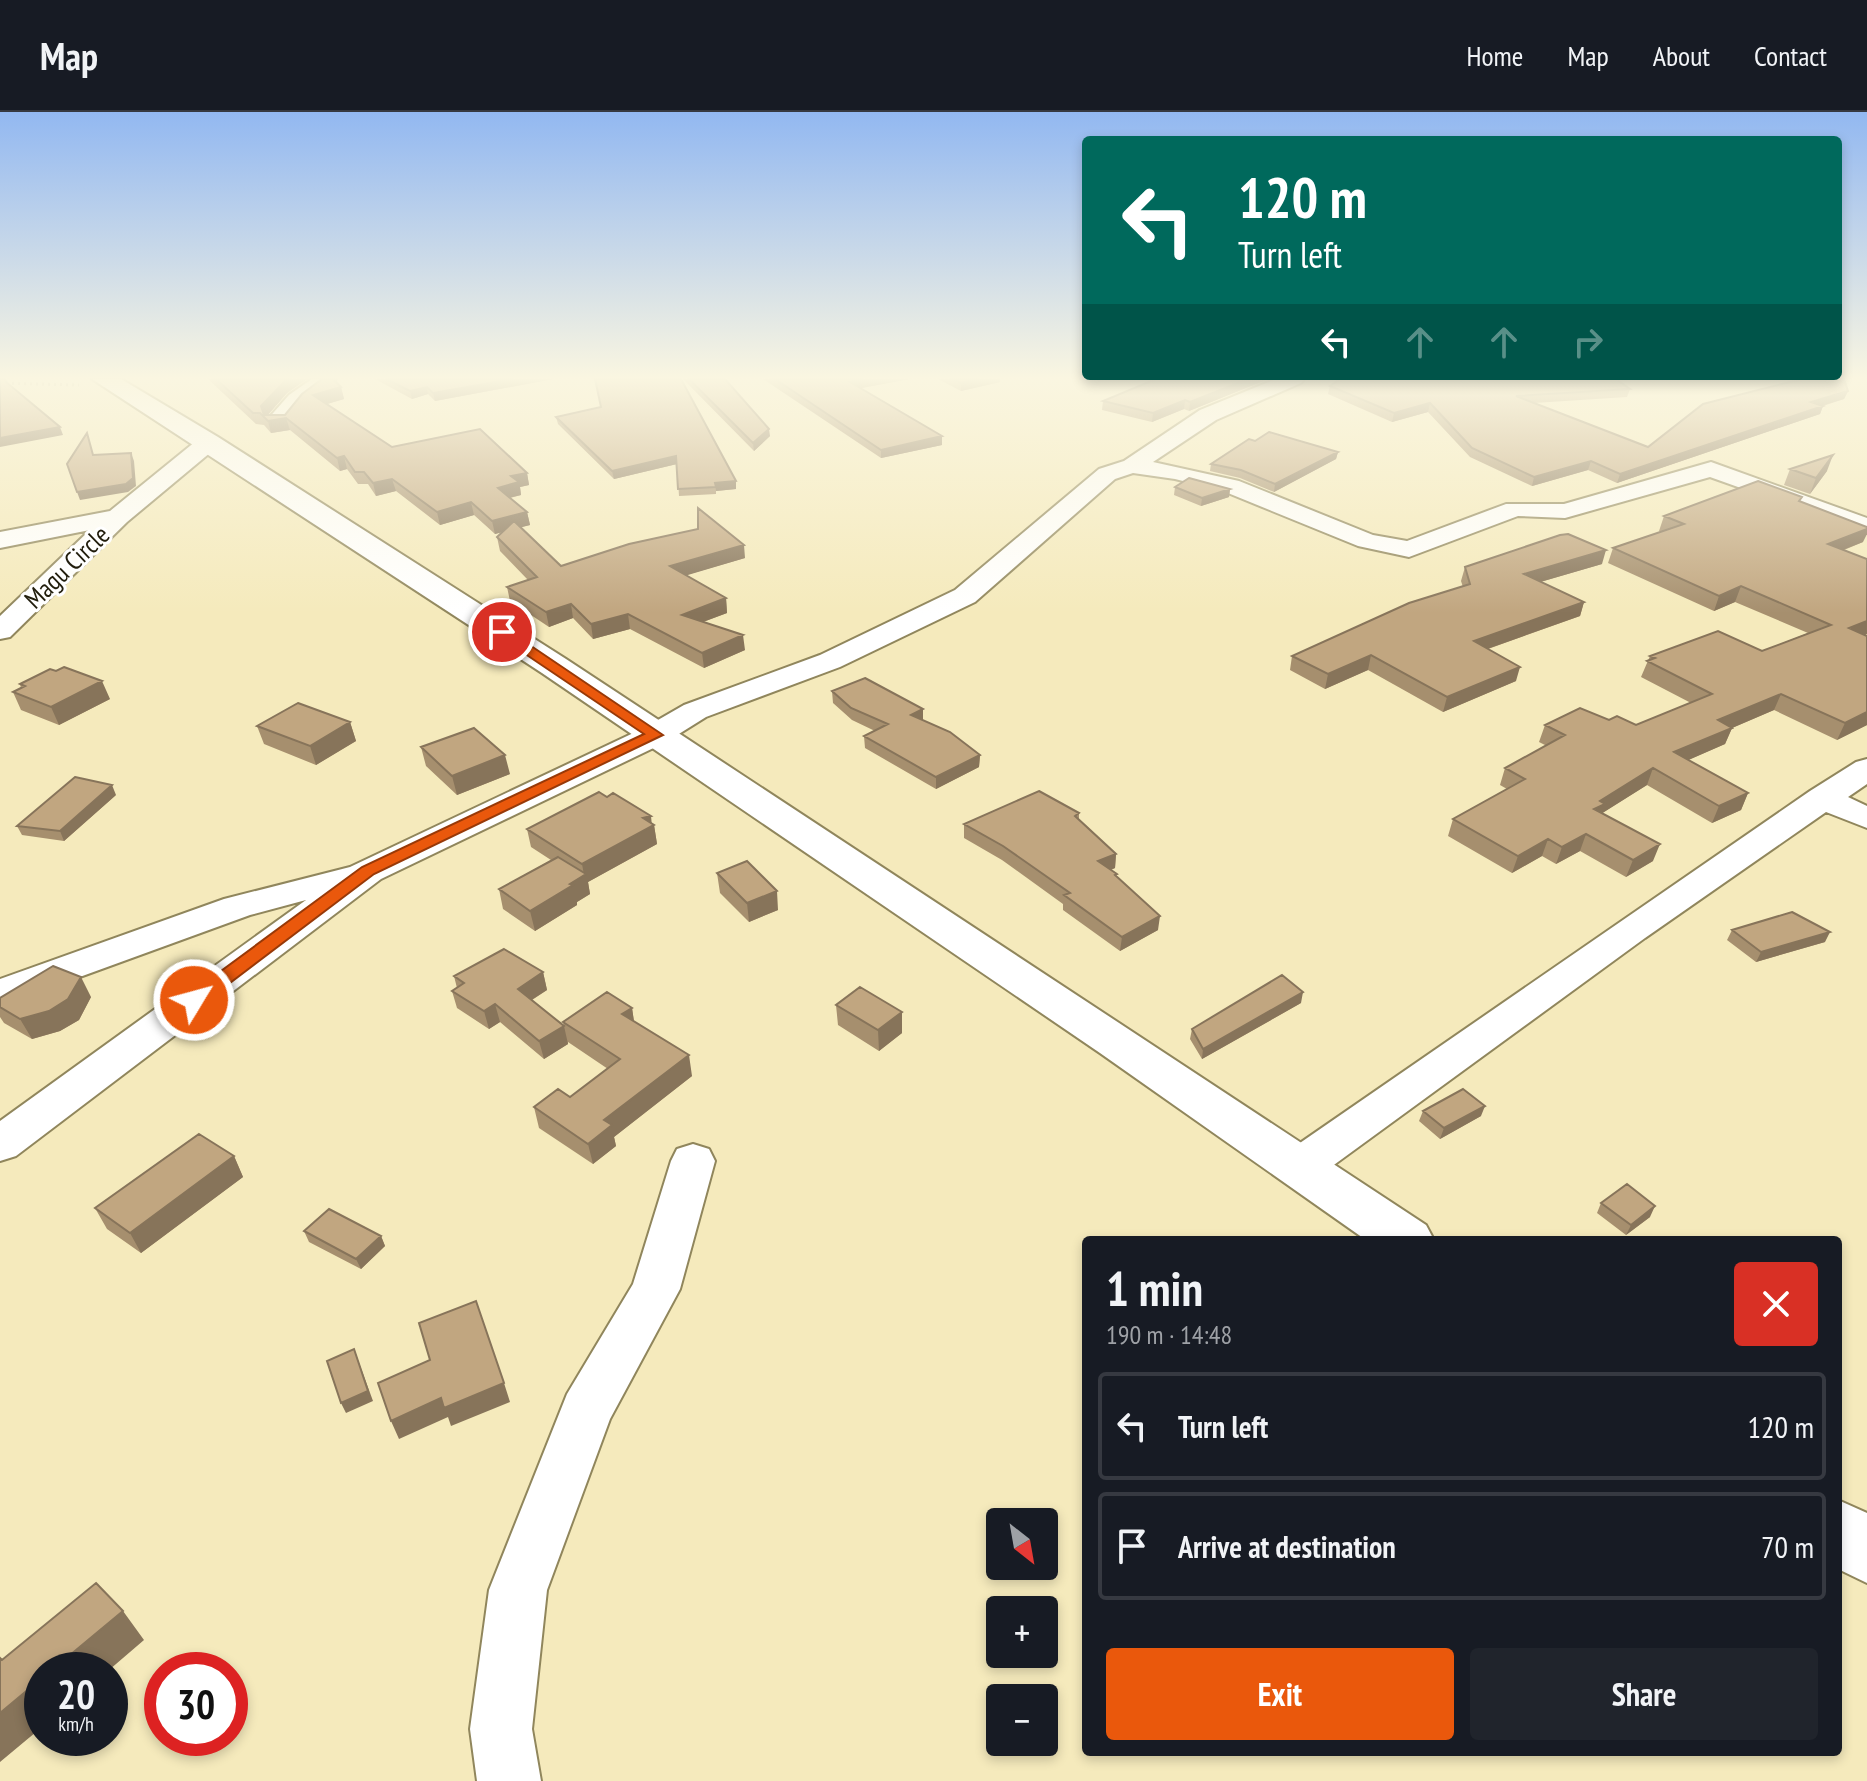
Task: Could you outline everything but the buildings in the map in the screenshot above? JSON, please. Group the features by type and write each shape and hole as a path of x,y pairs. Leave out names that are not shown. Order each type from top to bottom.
{"main road":[{"path":"232,457 655,735 1401,1236"},
{"path":"1842,1534 1867,1551"}],"street":[{"name":"Magu Circle","path":"0,631 118,517 191,457"},
{"path":"0,993 237,907 368,871 655,735 695,711 830,661 965,596 1107,474 1132,466 1146,457"},
{"path":"1132,466 1175,472 1231,486 1367,541 1409,549 1515,509 1565,511 1711,469 1867,526"},
{"path":"0,540 118,517"},
{"path":"1300,1166 1867,769"},
{"path":"1822,798 1867,818"},
{"path":"0,1144 368,871"},
{"path":"509,1781 501,1729 518,1590 586,1411 656,1289 693,1161"}],"route":[{"path":"194,1000 368,871 655,735 502,632"}]}
